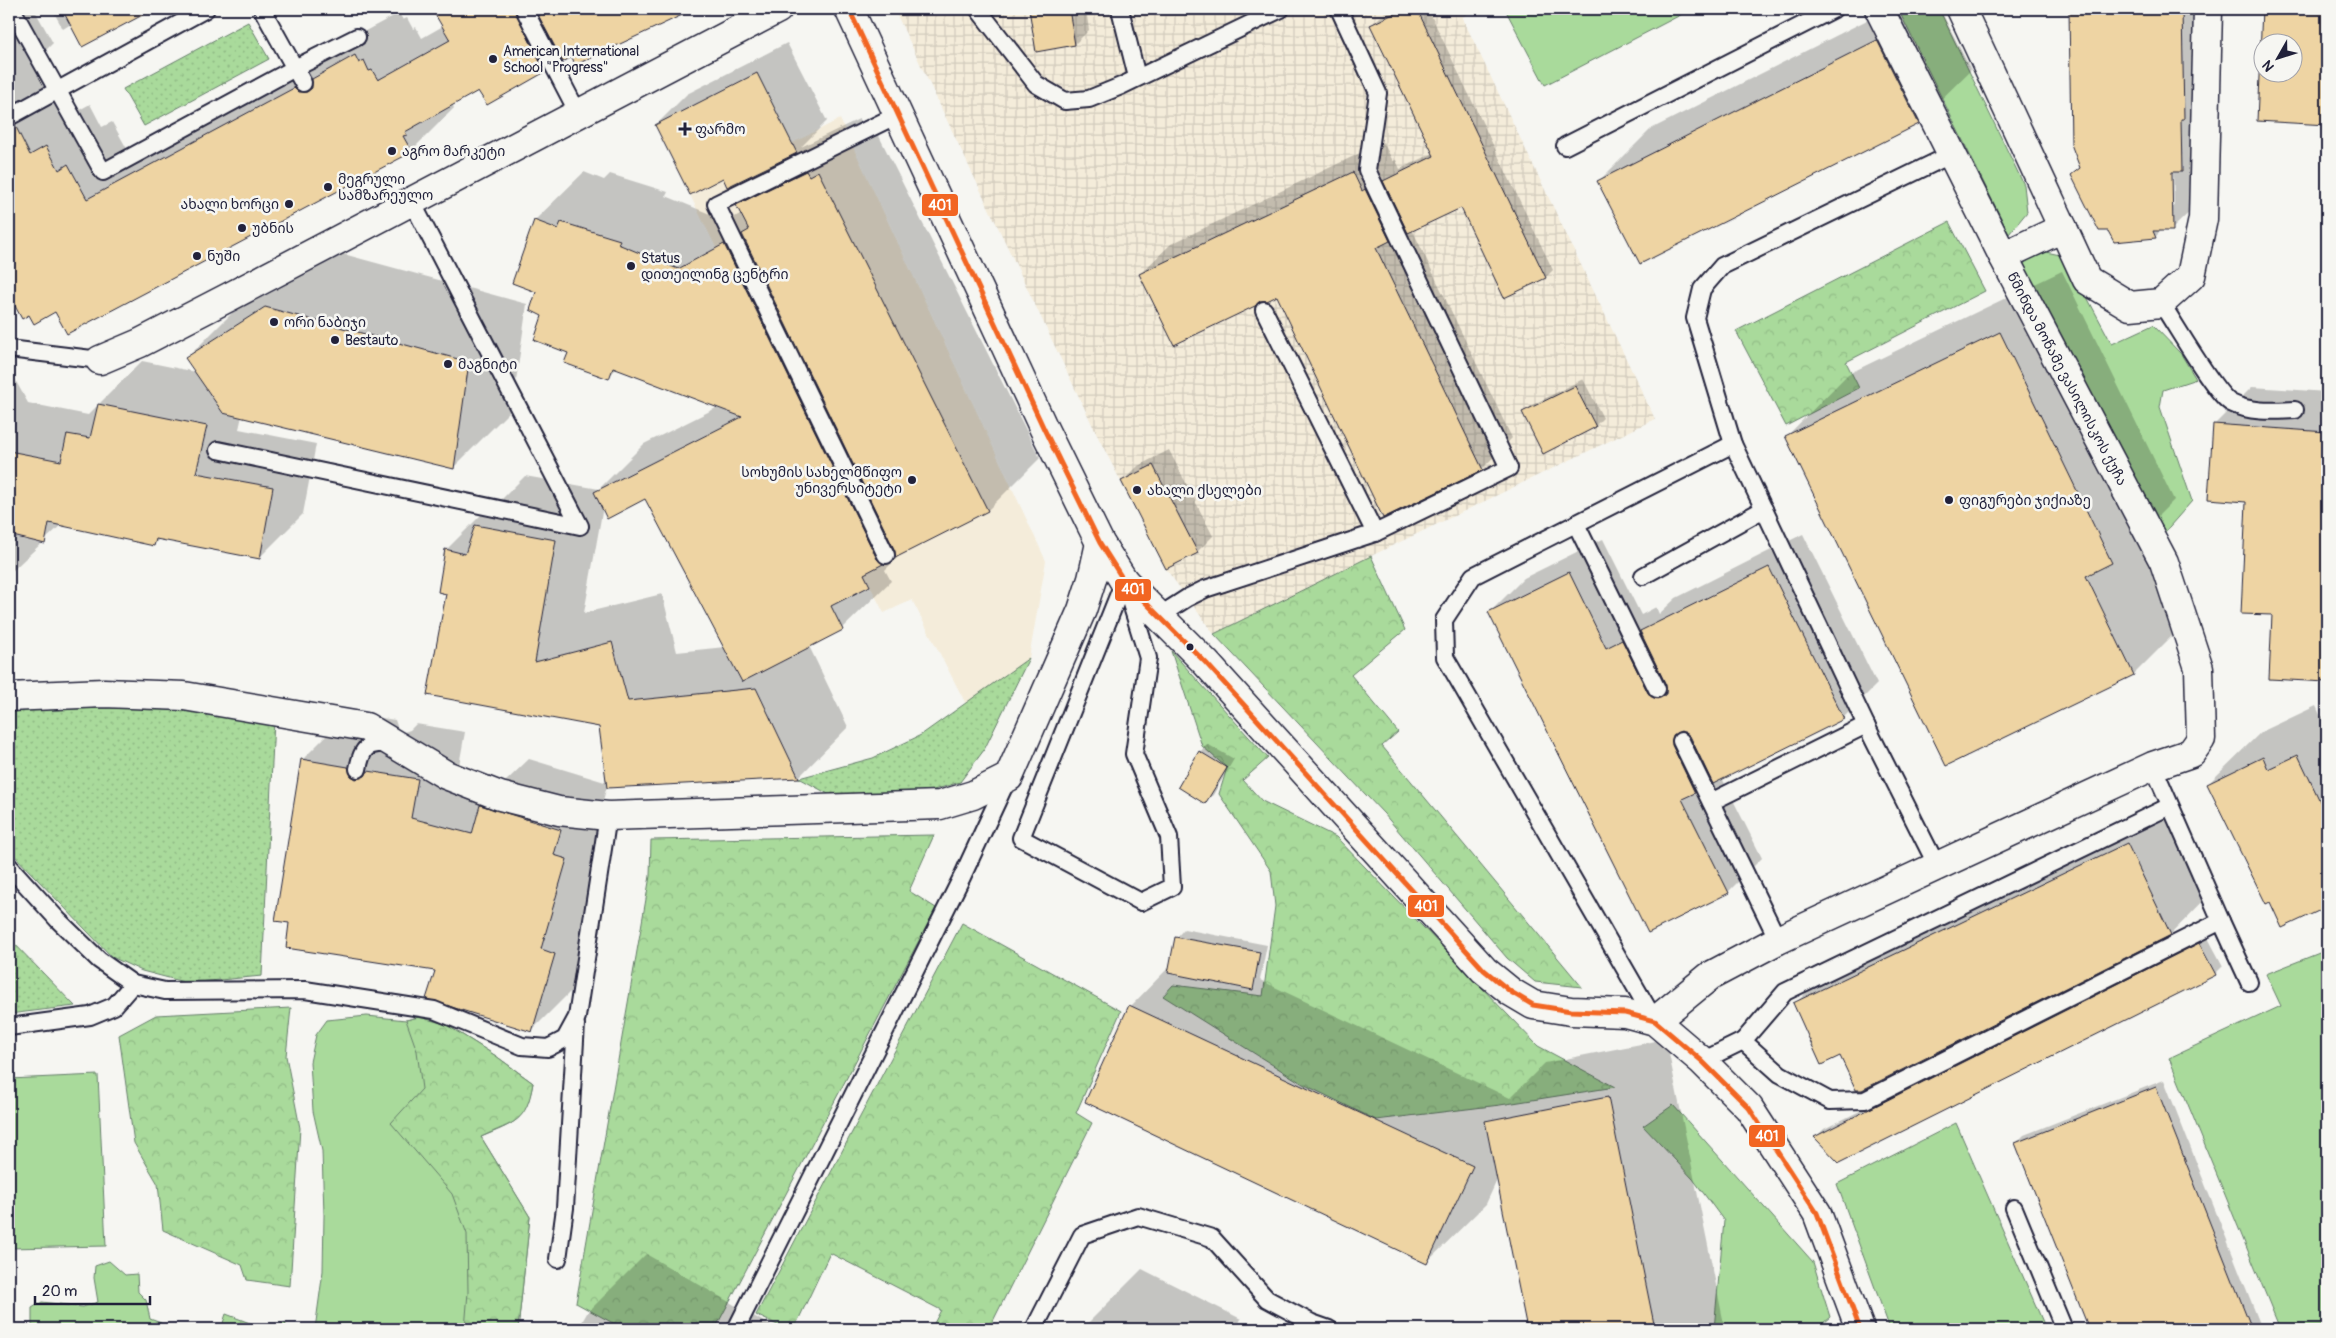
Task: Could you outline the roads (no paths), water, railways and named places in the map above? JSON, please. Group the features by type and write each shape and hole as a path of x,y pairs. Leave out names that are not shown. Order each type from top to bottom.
{"street":[{"path":"100,360 172,327 778,9"},
{"path":"849,9 897,115 1100,543 1124,581 1206,663 1484,970 1532,1005 1571,1011 1625,1013 1655,1021 1702,1061 1749,1108 1817,1213 1857,1328"},
{"path":"1880,9 2003,256"},
{"path":"1961,9 2087,280 2130,306 2161,303 2190,276 2203,219 2208,9"},
{"name":"წმინდა მოწამე ვასილისკოს ქუჩა","path":"1655,1021 1710,976 1778,940 2152,766 2191,753 2201,739 2199,668 2164,562 2003,256 2063,228"},
{"path":"9,697 104,693 184,696 366,727 446,775 500,796 559,811 608,816 940,805 973,795 1008,777 1082,610 1092,579 1100,543"}],"lane":[{"path":"12,9 103,172 295,68 357,37"},
{"path":"9,117 206,9"},
{"path":"262,9 303,83"},
{"path":"524,9 579,114"},
{"path":"978,9 1036,84 1065,101 1089,99 1138,78 1281,9"},
{"path":"1120,9 1138,78"},
{"path":"1159,616 1187,598 1205,590 1375,533 1510,468 1367,170 1378,93 1339,9"},
{"path":"1566,146 1834,9"},
{"path":"886,555 716,204 897,115"},
{"path":"1937,866 1866,725 1733,444 1695,318 1702,289 1722,266 1952,154"},
{"path":"218,450 580,526 412,202"},
{"path":"2161,303 2217,388 2230,402 2248,409 2295,410"},
{"path":"1264,310 1375,533"},
{"path":"9,349 100,360"},
{"path":"1655,1021 1445,658 1444,620 1473,576 1733,444"},
{"path":"1643,576 1764,509"},
{"path":"1576,524 1657,689"},
{"path":"1124,581 1148,658 1134,754 1169,836 1172,887 1141,902 1021,838 1124,581"},
{"path":"1710,802 1866,725"},
{"path":"1681,741 1778,940"},
{"path":"358,769 362,752 371,744 393,743"},
{"path":"2152,766 2250,982"},
{"path":"736,1329 958,886 1008,777"},
{"path":"1702,1061 1743,1041 1785,992 2170,806"},
{"path":"558,1258 564,1208 577,1017 608,816"},
{"path":"9,866 58,920 99,960 133,984 165,992 305,990 332,994 434,1010 522,1046 548,1048 565,1039 577,1017"},
{"path":"1743,1041 1780,1074 1830,1101 1865,1100 2221,921"},
{"path":"9,1027 90,1016 114,1006 133,984"},
{"path":"2014,1208 2064,1329"},
{"path":"1034,1329 1082,1235 1138,1216 1212,1238 1266,1299 1312,1323 1329,1329"}],"place":[{"name":"American International School \"Progress\"","path":"493,59"},
{"name":"ფარმო","path":"685,129"},
{"name":"აგრო მარკეტი","path":"392,151"},
{"name":"მეგრული სამზარეულო","path":"328,187"},
{"name":"ახალი ხორცი","path":"289,204"},
{"name":"უბნის","path":"242,228"},
{"name":"ნუში","path":"197,256"},
{"name":"Status დითეილინგ ცენტრი","path":"631,266"},
{"name":"ორი ნაბიჯი","path":"274,322"},
{"name":"Bestauto","path":"335,340"},
{"name":"მაგნიტი","path":"448,364"},
{"name":"სოხუმის სახელმწიფო უნივერსიტეტი","path":"912,480"},
{"name":"ახალი ქსელები","path":"1137,490"},
{"name":"ფიგურები ჯიქიაზე","path":"1949,500"}]}
